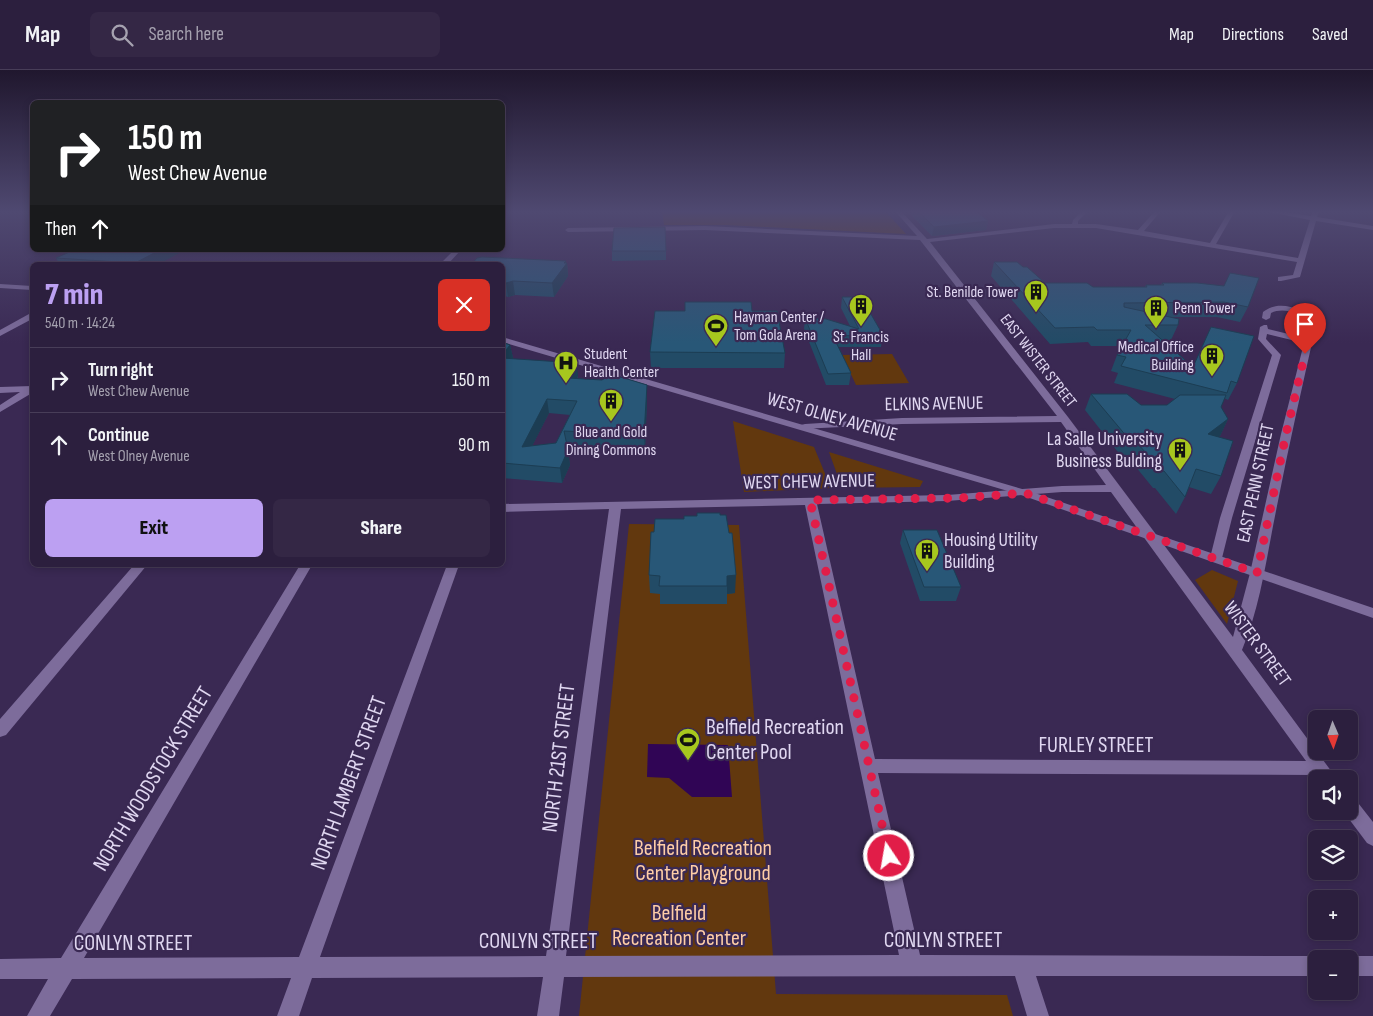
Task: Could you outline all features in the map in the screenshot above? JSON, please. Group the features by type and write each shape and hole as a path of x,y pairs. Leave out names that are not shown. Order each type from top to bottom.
{"street":[{"name":"EAST WISTER STREET","path":"937,255 1064,419 1149,534"},
{"path":"1269,255 1302,261"},
{"path":"1281,279 1296,277 1304,255"},
{"path":"0,286 30,288"},
{"name":"EAST PENN STREET","path":"1216,558 1229,508 1277,355 1262,339 1267,312 1273,308 1281,308 1305,314 1313,320 1286,434 1257,573 1242,633 1235,650"},
{"path":"0,333 30,317"},
{"path":"1265,325 1308,341"},
{"name":"WEST OLNEY AVENUE","path":"505,340 1025,493 1149,534 1373,613"},
{"path":"0,390 30,389"},
{"path":"0,409 30,390"},
{"name":"ELKINS AVENUE","path":"805,427 901,422 1064,419"},
{"name":"WEST CHEW AVENUE","path":"505,508 955,498 1062,489 1116,488"},
{"path":"810,500 870,766 912,965"},
{"name":"NORTH 21ST STREET","path":"548,1016 614,506"},
{"name":"WISTER STREET","path":"1149,534 1323,770"},
{"path":"0,730 139,567"},
{"name":"NORTH WOODSTOCK STREET","path":"38,1016 305,567"},
{"name":"NORTH LAMBERT STREET","path":"288,1016 452,567"},
{"name":"FURLEY STREET","path":"870,766 1308,773"},
{"path":"1358,816 1373,836"},
{"name":"CONLYN STREET","path":"0,969 912,965 1308,966"},
{"path":"1022,965 1038,1016"},
{"path":"1358,966 1373,966"}],"green space":[{"path":"892,354 909,383 856,385 842,355"},
{"path":"733,421 814,447 831,488 744,492"},
{"path":"829,452 923,481 920,487 842,488"},
{"name":"Belfield Recreation Center","path":"629,524 739,525 776,994 1007,995 1013,1016 579,1016"},
{"path":"1212,570 1238,581 1227,624 1195,580"}],"shaded area":[{"name":"Belfield Recreation Center Pool","path":"648,744 728,745 732,797 692,797 669,778 647,777"}],"building":[{"path":"62,255 150,255 137,262 56,258"},
{"path":"477,258 566,261 564,263 567,263 552,283 513,281 506,283 505,262 474,262"},
{"path":"994,262 1017,262 1023,267 1027,267 1045,283 1087,283 1093,287 1147,287 1146,285 1164,285 1162,283 1197,283 1224,286 1230,273 1259,278 1248,307 1224,302 1124,303 1124,307 1179,319 1178,325 1145,325 1193,367 1211,327 1254,336 1237,383 1231,381 1227,393 1121,366 1126,357 1117,355 1131,330 1097,330 1094,327 1055,328"},
{"path":"842,297 861,297 883,335 833,336 851,373 828,374 805,318 826,319 859,329"},
{"name":"Hayman Center / Tom Gola Arena","path":"685,302 751,302 752,311 777,311 785,353 650,352 655,311 685,311"},
{"path":"505,343 510,345 505,351"},
{"path":"505,358 577,363 568,378 602,380 611,374 647,385 644,435 564,431 568,450 560,468 505,463","holes":["547,399 577,401 556,443 522,447"]},
{"path":"1091,394 1127,394 1141,405 1167,405 1180,395 1226,395 1221,407 1228,419 1208,434 1233,441 1221,476 1196,469 1185,497 1164,471 1138,444 1133,444"},
{"path":"697,513 720,513 720,515 726,515 729,533 732,533 736,575 727,576 727,586 659,586 660,576 649,575 651,532 654,532 655,519 684,519 684,516 697,516"},
{"path":"903,530 937,530 961,587 924,587"}],"place":[{"name":"St. Benilde Tower","path":"1036,313"},
{"name":"St. Francis Hall","path":"861,327"},
{"name":"Penn Tower","path":"1156,329"},
{"name":"Hayman Center / Tom Gola Arena","path":"716,347"},
{"name":"Medical Office Building","path":"1212,377"},
{"name":"Student Health Center","path":"566,384"},
{"name":"Blue and Gold Dining Commons","path":"611,422"},
{"name":"La Salle University Business Bulding","path":"1180,471"},
{"name":"Housing Utility Building","path":"927,572"},
{"name":"Belfield Recreation Center Pool","path":"688,761"}],"route":[{"path":"889,856 810,500 959,498 1025,493 1149,534 1257,573 1305,354"}],"park label":[{"name":"Belfield Recreation Center Playground","path":"703,860"}]}
